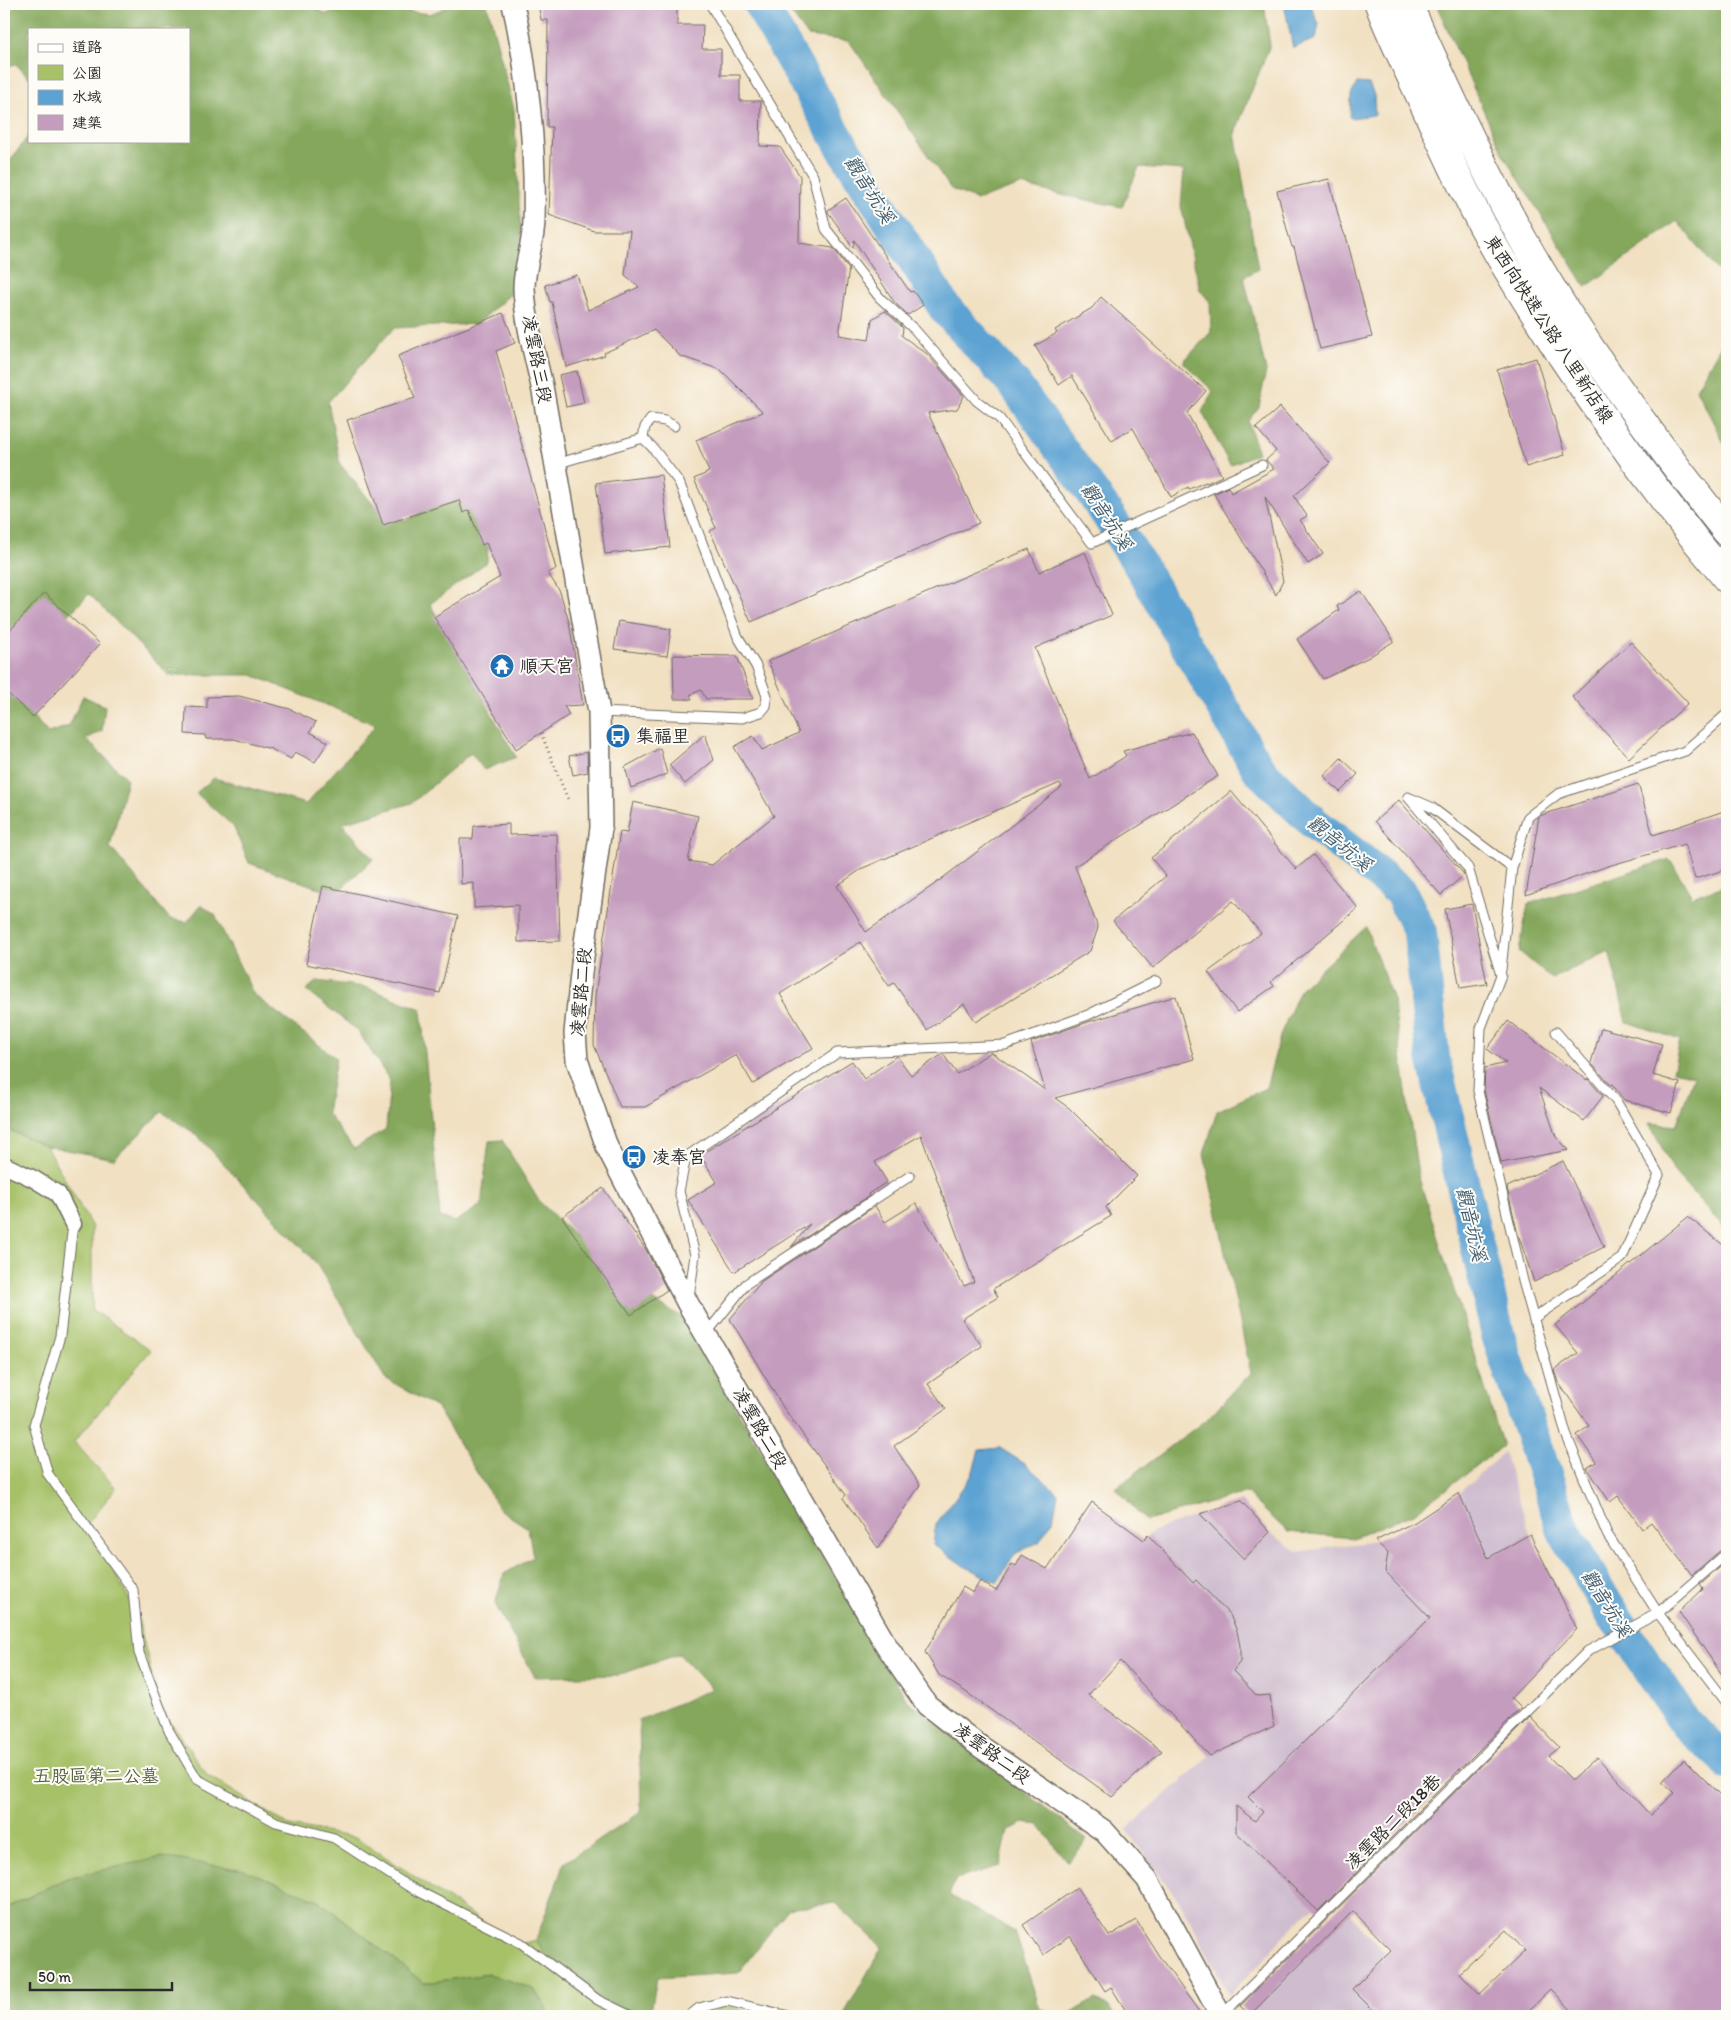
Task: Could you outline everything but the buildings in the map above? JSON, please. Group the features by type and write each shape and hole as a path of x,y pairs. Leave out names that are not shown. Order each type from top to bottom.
{"highway":[{"name":"東西向快速公路 八里新店線","path":"1379,4 1447,155 1502,261 1559,352 1663,499 1719,569"},
{"name":"東西向快速公路 八里新店線","path":"1408,4 1470,140 1526,246 1581,333 1642,420 1727,532"}],"street":[{"name":"凌雲路三段","path":"513,4 520,35 529,102 533,175 534,222 524,288 532,346 542,386 599,712"},
{"name":"凌雲路二段","path":"599,712 601,828 575,1033 577,1060 607,1147 688,1304 886,1645 927,1705 978,1745 1104,1831 1147,1879 1221,2016"},
{"path":"4,1165 34,1179 58,1194 73,1224"}],"lane":[{"path":"710,4 813,176 826,229 880,298 915,330 977,401 999,418 1092,543 1262,464"},
{"path":"643,438 645,426 651,418 674,426"},
{"path":"556,464 643,438"},
{"path":"599,712 742,718 761,712 766,706 767,696 756,666 738,637 679,482 654,448 643,438"},
{"path":"1727,714 1685,751 1558,794 1528,817 1512,868 1501,975 1482,1028 1478,1091 1534,1318 1566,1434 1607,1534 1658,1613 1727,1703"},
{"path":"1501,975 1468,868 1408,797 1431,807 1512,868"},
{"path":"688,1304 695,1255 679,1191 686,1157 821,1064 837,1053 1005,1045 1088,1015 1156,982"},
{"path":"1534,1318 1622,1258 1659,1175 1616,1100 1556,1032"},
{"path":"706,1334 746,1284 910,1176"},
{"path":"73,1224 60,1336 34,1425 48,1474 133,1590 139,1653 169,1731 197,1779 276,1822 334,1838 408,1886 521,1943 598,2000 632,2016"},
{"path":"1658,1613 1727,1553"},
{"name":"凌雲路二段18巷","path":"1221,2016 1588,1652 1658,1613"},
{"path":"689,2016 700,2008 727,2001 789,2016"}],"path":[{"path":"541,733 569,802"}],"shaded area":[{"path":"1504,1452 1530,1534 1577,1629 1229,1995 1182,1905 1126,1830 1210,1756 1274,1726 1270,1695 1257,1696 1233,1671 1240,1662 1240,1646 1237,1631 1230,1615 1197,1580 1193,1583 1148,1535 1200,1514 1244,1559 1270,1532 1297,1552 1375,1541 1415,1522 1459,1493"},
{"path":"1350,1914 1387,1955 1352,1989 1379,2016 1251,2016 1250,2015"}],"green space":[{"path":"4,4 307,4 326,14 357,4 400,4 397,10 430,14 454,4 487,4 514,109 522,254 513,292 477,324 394,328 328,402 340,464 381,514 405,521 452,497 489,527 487,562 430,604 516,757 484,770 471,753 412,803 342,823 373,859 335,894 249,863 233,826 196,793 214,778 306,804 376,725 252,675 169,675 89,594 4,681 4,169 28,136 28,142 190,142 190,28 28,28 28,77 16,64 4,67"},
{"path":"784,4 1264,4 1270,45 1235,133 1258,269 1244,277 1266,371 1259,407 1248,421 1258,453 1230,465 1202,412 1213,391 1183,362 1211,332 1210,302 1200,290 1181,206 1184,170 1139,167 1122,207 1021,185 977,200 951,189 849,41 808,36"},
{"path":"1436,4 1727,4 1727,282 1677,221 1586,287 1503,154"},
{"path":"1721,345 1727,350 1727,449 1696,389"},
{"path":"4,684 48,733 69,726 83,696 105,706 102,731 86,739 127,779 110,847 170,919 187,922 201,905 215,915 254,995 336,1058 327,1113 354,1149 386,1129 390,1081 358,1031 306,990 317,981 365,987 421,1009 440,1217 455,1222 481,1205 489,1141 502,1140 539,1201 624,1284 683,1318 907,1700 1087,1840 1068,1863 1039,1825 1023,1823 1008,1831 1000,1866 956,1879 949,1895 1015,1932 1040,2009 1069,2015 1095,1999 1109,2007 1115,2016 843,2016 882,1947 835,1903 788,1909 738,1973 657,1978 650,2016 617,2016 545,1954 536,1940 564,1863 641,1812 639,1720 712,1689 679,1654 619,1675 535,1677 495,1604 504,1574 533,1557 528,1528 500,1510 437,1408 385,1378 316,1263 196,1134 162,1112 114,1159 46,1146 4,1128"},
{"path":"1670,859 1692,897 1727,885 1727,1231 1675,1173 1649,1123 1676,1126 1694,1076 1673,1071 1680,1040 1627,1022 1609,951 1552,979 1519,951 1528,904"},
{"path":"1366,927 1393,1000 1418,1175 1503,1446 1414,1513 1353,1538 1288,1532 1246,1493 1146,1521 1116,1488 1207,1419 1251,1373 1204,1154 1217,1111 1266,1088 1281,1033 1301,988"},
{"name":"五股區第二公墓","path":"4,1128 46,1146 92,1227 92,1310 151,1350 74,1442 116,1488 88,1523 137,1614 159,1705 207,1775 289,1826 357,1838 517,1945 536,1940 545,1954 617,2016 551,2016 534,1989 489,1974 424,1983 318,1900 67,1878 4,1909"},
{"path":"162,1857 245,1870 318,1900 424,1983 489,1974 534,1989 551,2016 4,2016 4,1909 67,1878"},
{"path":"723,2005 763,2016 710,2016"}],"water":[{"path":"1284,4 1310,4 1319,24 1316,39 1293,48"},
{"path":"1357,83 1369,84 1374,95 1375,115 1350,118 1351,95"},
{"path":"1000,1448 1025,1464 1058,1493 1053,1520 1039,1542 1015,1554 997,1583 964,1566 933,1544 936,1524 972,1475 979,1450"}],"waterway":[{"name":"觀音坑溪","path":"760,4 845,151 945,308 1014,384 1106,512 1143,570 1259,770 1313,822 1400,891 1420,932 1433,1057 1498,1335 1564,1531 1611,1612 1686,1724 1727,1762"}],"place":[{"name":"順天宮","path":"502,666"},
{"name":"集福里","path":"618,736"},
{"name":"凌奉宮","path":"634,1157"}]}
